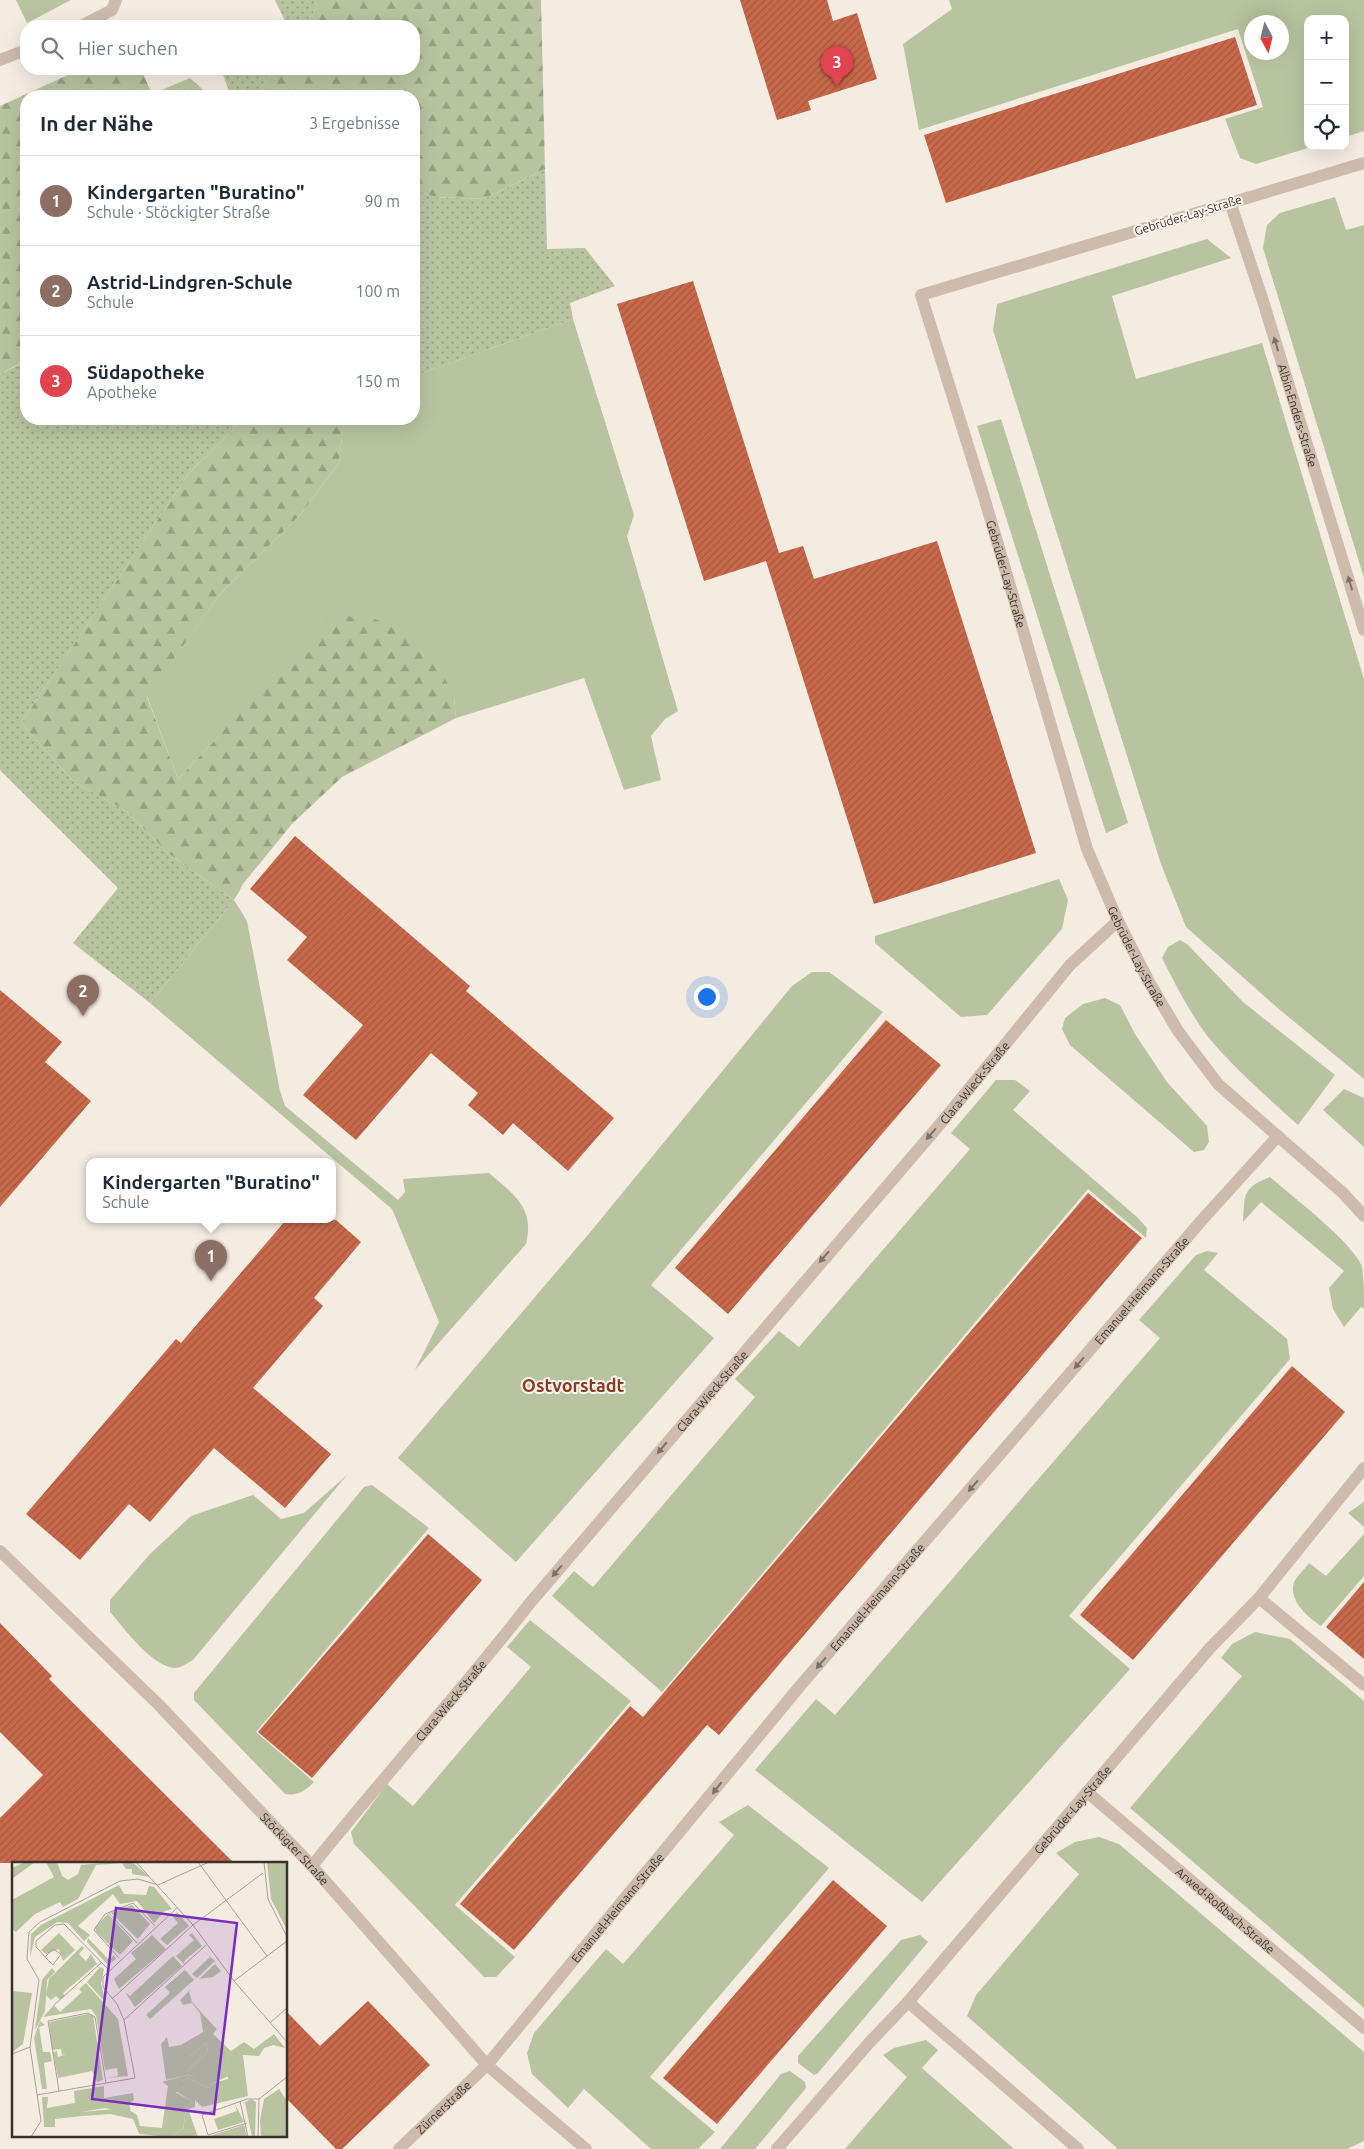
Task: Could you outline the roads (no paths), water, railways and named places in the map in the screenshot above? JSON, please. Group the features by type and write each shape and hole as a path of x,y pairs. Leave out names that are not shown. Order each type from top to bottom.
{"street":[{"path":"93,20 112,10 116,0"},
{"path":"0,60 20,52"},
{"name":"Gebrüder-Lay-Straße","path":"1364,163 922,295 1087,849 1118,921 1149,982 1183,1038 1218,1084 1343,1193 1364,1216"},
{"name":"Albin-Enders-Straße","path":"1230,202 1262,298 1364,630"},
{"name":"Clara-Wieck-Straße","path":"312,1866 530,1603 941,1123 1070,965 1118,921"},
{"name":"Emanuel-Heimann-Straße","path":"487,2065 800,1686 1202,1220 1278,1136"},
{"name":"Gebrüder-Lay-Straße","path":"777,2149 869,2043 908,2002 1210,1648 1259,1598 1364,1468"},
{"name":"Stöckigter Straße","path":"0,1550 159,1705 312,1866 487,2065 586,2149"},
{"path":"1259,1598 1364,1685"},
{"name":"Arwed-Roßbach-Straße","path":"1087,1792 1364,2028"},
{"path":"908,2002 1078,2149"},
{"name":"Zürnerstraße","path":"399,2149 487,2065"}],"place":[{"name":"Südapotheke","path":"837,87"},
{"name":"Astrid-Lindgren-Schule","path":"83,1016"},
{"name":"Kindergarten \"Buratino\"","path":"211,1281"}],"district":[{"name":"Ostvorstadt","path":"573,1385"}]}
